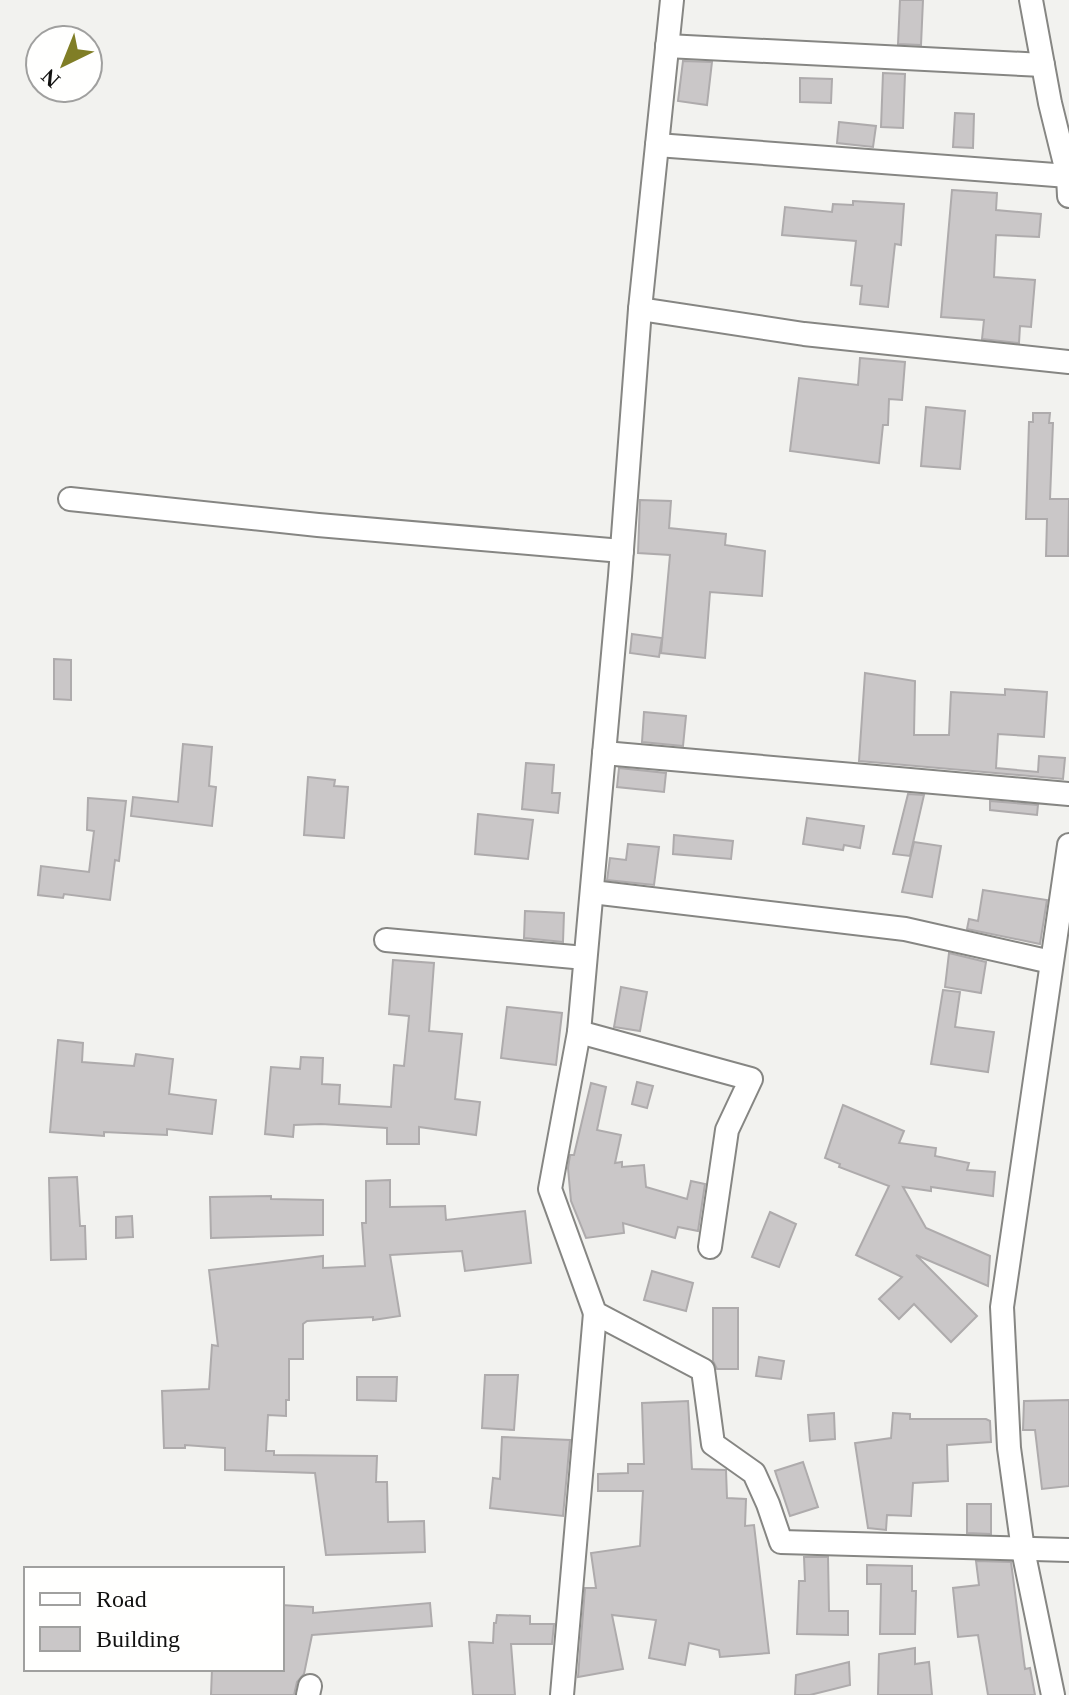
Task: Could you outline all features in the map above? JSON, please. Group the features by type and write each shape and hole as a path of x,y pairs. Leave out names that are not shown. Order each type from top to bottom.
{"street":[{"path":"562,1695 595,1313 550,1189 579,1032 622,551 640,309 672,0"},
{"path":"657,145 1068,186 1031,0"},
{"path":"667,46 1043,65"},
{"path":"640,309 804,334 1069,362"},
{"path":"70,499 318,525 622,551"},
{"path":"604,753 1069,794"},
{"path":"1053,1695 1023,1550 1009,1448 1002,1307 1069,845"},
{"path":"592,892 905,929 1051,962"},
{"path":"386,940 585,958"},
{"path":"579,1032 751,1079 727,1130 710,1247"},
{"path":"595,1313 703,1370 713,1444 754,1473 781,1542 1069,1550"}],"building":[{"path":"900,0 923,0 921,45 898,44"},
{"path":"683,61 712,62 707,105 678,101"},
{"path":"883,73 905,74 903,128 881,127"},
{"path":"800,78 832,79 831,103 800,102"},
{"path":"955,113 974,114 973,148 953,147"},
{"path":"839,122 876,126 873,147 837,143"},
{"path":"952,190 997,193 996,210 1041,214 1039,237 996,235 994,277 1035,280 1031,327 1020,326 1019,343 982,339 984,320 941,317"},
{"path":"853,201 904,204 901,245 895,244 888,307 860,304 862,286 851,285 856,241 782,235 785,207 832,212 833,204 853,205"},
{"path":"860,358 905,362 902,400 889,399 888,425 883,425 879,463 790,451 799,378 858,385"},
{"path":"926,407 965,411 960,469 921,466"},
{"path":"1033,413 1050,413 1049,423 1053,423 1050,499 1069,499 1068,556 1046,556 1047,519 1026,519 1029,422 1033,422"},
{"path":"640,500 671,501 669,528 726,534 725,545 765,551 762,596 710,592 705,658 661,653 670,555 638,553"},
{"path":"632,634 662,638 659,657 630,653"},
{"path":"54,659 71,660 71,700 54,699"},
{"path":"865,673 915,681 914,735 949,735 951,692 1005,695 1005,689 1047,692 1044,737 998,734 996,768 1038,772 1039,756 1065,758 1063,779 859,761"},
{"path":"644,712 686,716 683,746 642,742"},
{"path":"183,744 212,747 209,786 216,787 212,826 131,816 133,797 178,802"},
{"path":"526,763 554,765 552,793 560,793 558,813 522,809"},
{"path":"619,768 666,773 664,792 617,787"},
{"path":"308,777 335,780 334,786 348,787 344,838 304,835"},
{"path":"908,794 924,795 910,856 893,854"},
{"path":"88,798 126,801 119,861 115,860 110,900 64,894 63,898 38,895 41,866 89,872 94,831 87,830"},
{"path":"990,801 1038,805 1037,815 990,810"},
{"path":"478,814 533,820 528,859 475,854"},
{"path":"807,818 864,826 860,848 844,845 843,850 803,844"},
{"path":"674,835 733,841 731,859 673,854"},
{"path":"914,842 941,846 932,897 902,892"},
{"path":"628,844 659,847 654,885 607,880 610,858 626,860"},
{"path":"983,890 1047,900 1040,944 967,929 969,919 978,921"},
{"path":"525,911 564,913 563,942 524,938"},
{"path":"949,953 986,962 981,993 945,987"},
{"path":"393,960 434,963 429,1031 462,1034 455,1099 480,1102 476,1135 419,1127 419,1144 387,1144 387,1128 321,1124 294,1125 293,1137 265,1134 271,1067 300,1069 301,1057 323,1058 322,1084 340,1085 339,1104 391,1107 394,1065 404,1066 409,1016 389,1014"},
{"path":"621,987 647,992 640,1031 614,1027"},
{"path":"943,990 960,992 955,1027 994,1032 988,1072 931,1064"},
{"path":"507,1007 562,1013 556,1065 501,1058"},
{"path":"58,1040 83,1043 82,1062 134,1066 136,1054 173,1059 169,1094 216,1100 212,1134 167,1129 167,1135 104,1132 104,1136 50,1132"},
{"path":"637,1082 653,1086 647,1108 632,1104"},
{"path":"591,1083 606,1087 597,1130 621,1135 615,1163 622,1162 622,1167 644,1165 646,1187 687,1199 691,1181 705,1184 698,1231 678,1227 675,1238 623,1223 624,1233 586,1238 571,1201 568,1168"},
{"path":"843,1105 904,1131 899,1143 936,1148 935,1156 969,1163 967,1170 995,1172 993,1196 931,1187 931,1191 903,1187 926,1228 990,1256 988,1286 916,1255 977,1316 951,1342 914,1304 899,1319 879,1299 902,1277 856,1255 889,1186 839,1167 840,1164 825,1158"},
{"path":"77,1177 80,1226 85,1226 86,1259 51,1260 49,1178"},
{"path":"390,1180 390,1207 445,1206 446,1220 525,1211 531,1263 465,1271 462,1251 390,1255 400,1316 373,1320 373,1317 307,1321 303,1324 303,1359 289,1359 286,1416 268,1415 266,1451 274,1451 274,1455 377,1456 376,1482 387,1482 388,1522 424,1521 425,1552 326,1555 315,1473 225,1470 225,1448 185,1445 185,1448 164,1448 162,1391 209,1389 212,1345 218,1346 209,1270 323,1256 323,1268 365,1266 362,1223 366,1223 366,1181"},
{"path":"271,1196 271,1199 323,1200 323,1235 211,1238 210,1197"},
{"path":"770,1212 796,1224 779,1267 752,1257"},
{"path":"132,1216 133,1237 116,1238 116,1217"},
{"path":"652,1271 693,1283 686,1311 644,1300"},
{"path":"713,1308 738,1308 738,1369 717,1369 713,1361"},
{"path":"759,1357 784,1361 781,1379 756,1376"},
{"path":"485,1375 518,1375 514,1430 482,1428"},
{"path":"357,1377 397,1377 396,1401 357,1400"},
{"path":"1069,1400 1069,1486 1042,1489 1035,1430 1023,1430 1024,1401"},
{"path":"688,1401 692,1469 726,1470 727,1498 746,1499 745,1526 754,1525 769,1653 720,1657 719,1650 689,1643 685,1665 649,1658 656,1620 612,1615 623,1669 578,1677 585,1588 596,1588 591,1553 640,1546 643,1491 598,1491 598,1474 628,1473 628,1464 644,1464 642,1403"},
{"path":"834,1413 835,1439 810,1441 808,1415"},
{"path":"893,1413 910,1414 910,1419 986,1419 990,1421 991,1442 947,1445 948,1481 913,1483 911,1516 887,1515 886,1530 868,1528 855,1443 891,1438"},
{"path":"502,1437 570,1440 563,1516 490,1508 493,1478 500,1479"},
{"path":"803,1462 818,1507 790,1516 775,1471"},
{"path":"967,1504 991,1504 991,1534 967,1533"},
{"path":"804,1557 828,1557 829,1611 848,1611 848,1635 797,1634 799,1581 805,1581"},
{"path":"976,1561 1011,1562 1025,1669 1030,1668 1035,1695 988,1695 978,1635 958,1637 953,1588 979,1585"},
{"path":"867,1565 912,1566 912,1591 916,1591 915,1634 880,1634 881,1584 867,1584"},
{"path":"430,1603 432,1626 312,1635 304,1674 297,1682 294,1695 211,1695 212,1671 284,1671 284,1605 313,1607 313,1613"},
{"path":"497,1615 530,1616 530,1624 554,1624 552,1644 511,1644 515,1695 473,1695 469,1642 493,1643"},
{"path":"915,1648 915,1664 929,1662 932,1695 878,1695 879,1654"},
{"path":"849,1662 850,1685 810,1695 795,1695 796,1675"}]}
